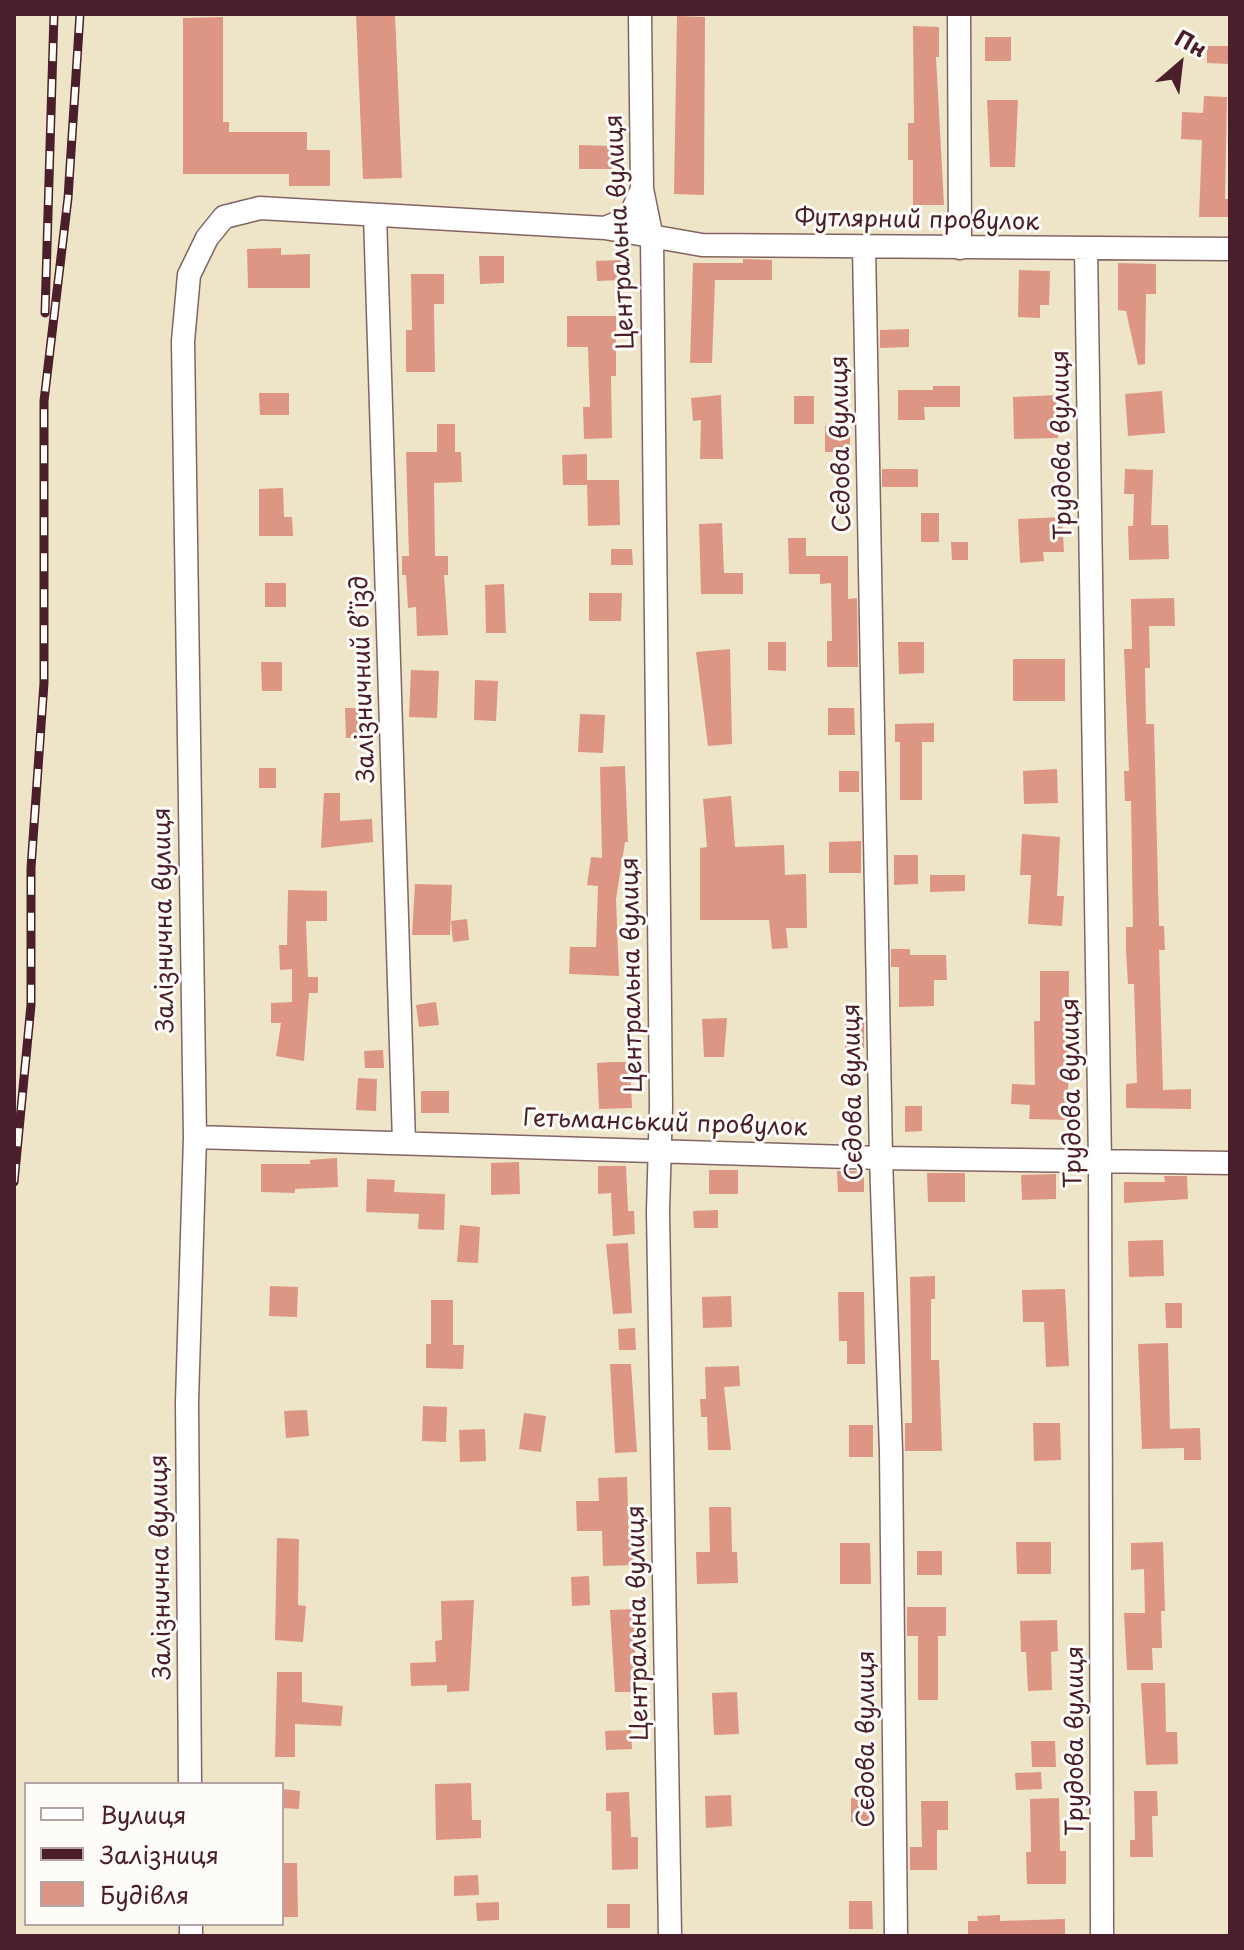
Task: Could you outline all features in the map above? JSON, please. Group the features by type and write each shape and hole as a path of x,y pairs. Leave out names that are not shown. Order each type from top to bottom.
{"street":[{"name":"Центральна вулиця","path":"640,14 642,189 652,238 670,1936"},
{"path":"959,14 960,248"},
{"path":"605,228 629,218 642,189"},
{"name":"Залізнична вулиця","path":"190,1782 187,1402 195,1137 183,341 189,275 207,238 224,217 260,208 605,228"},
{"name":"Залізничний в’їзд","path":"375,215 404,1142"},
{"name":"Футлярний провулок","path":"605,228 702,245 1230,249"},
{"name":"Сєдова вулиця","path":"864,247 881,1158 891,1451 896,1936"},
{"name":"Трудова вулиця","path":"1086,249 1100,1162 1102,1936"},
{"name":"Гетьманський провулок","path":"195,1137 881,1158 1230,1163"}],"building":[{"path":"356,14 395,14 402,178 363,179"},
{"path":"677,16 705,17 704,195 674,194"},
{"path":"223,17 223,122 229,122 229,132 307,132 307,150 330,150 330,186 289,186 289,174 183,174 183,18"},
{"path":"913,26 939,27 939,57 936,57 944,205 913,205 913,160 908,160 908,123 914,123"},
{"path":"985,37 1011,37 1011,61 985,61"},
{"path":"1207,46 1230,46 1230,64 1207,63"},
{"path":"1204,96 1227,97 1225,199 1230,199 1230,217 1199,217 1202,140 1181,139 1182,112 1203,113"},
{"path":"987,100 1018,100 1015,167 990,167"},
{"path":"579,145 612,146 612,169 579,169"},
{"path":"281,248 281,255 310,254 310,288 248,288 247,249"},
{"path":"479,256 504,256 504,283 480,284"},
{"path":"743,259 772,260 772,280 715,280 712,363 690,363 693,263 743,263"},
{"path":"621,260 621,280 597,281 596,261"},
{"path":"1118,263 1156,264 1156,294 1146,294 1145,364 1138,365 1126,311 1118,310"},
{"path":"1019,270 1050,271 1049,305 1040,305 1040,318 1018,317"},
{"path":"411,274 444,274 444,304 434,304 435,372 406,372 406,330 412,330"},
{"path":"567,316 616,316 616,376 611,376 612,438 584,439 583,407 590,407 588,347 567,347"},
{"path":"909,329 909,347 880,348 880,330"},
{"path":"933,386 960,386 960,407 924,407 925,420 898,420 898,390 933,390"},
{"path":"1162,391 1165,433 1128,436 1125,394"},
{"path":"259,393 289,393 289,415 260,415"},
{"path":"721,395 723,459 700,459 701,420 693,421 691,398"},
{"path":"1056,395 1058,438 1014,439 1013,397"},
{"path":"794,396 814,396 814,424 794,424"},
{"path":"437,424 455,424 455,452 461,452 462,482 434,483 435,556 448,556 448,575 444,575 448,635 417,636 416,607 408,608 406,575 402,575 402,556 409,556 406,452 437,452"},
{"path":"825,426 850,426 850,452 825,452"},
{"path":"587,454 587,485 563,485 562,455"},
{"path":"882,469 918,469 918,487 882,487"},
{"path":"1125,469 1153,470 1151,525 1168,525 1169,559 1129,560 1128,526 1133,526 1134,494 1124,494"},
{"path":"587,480 619,480 620,525 588,526"},
{"path":"283,488 284,517 292,517 293,536 259,536 259,489"},
{"path":"921,513 939,513 939,542 921,542"},
{"path":"1062,517 1064,552 1043,552 1044,561 1020,563 1018,519"},
{"path":"722,523 724,573 743,573 743,594 701,594 699,524"},
{"path":"788,538 806,538 806,556 848,556 848,599 857,598 858,667 827,667 827,641 832,641 831,583 820,584 820,574 789,574"},
{"path":"951,542 968,542 968,560 952,560"},
{"path":"611,549 632,549 633,565 611,565"},
{"path":"265,583 286,583 286,607 265,607"},
{"path":"504,584 506,633 486,633 485,585"},
{"path":"589,593 622,593 621,621 589,621"},
{"path":"1174,598 1175,626 1149,626 1150,668 1145,668 1146,724 1154,724 1159,926 1164,926 1165,950 1159,950 1163,1090 1191,1089 1191,1109 1126,1108 1126,1084 1137,1083 1134,984 1128,984 1126,951 1126,927 1133,927 1131,801 1125,801 1124,771 1129,771 1124,649 1132,649 1131,599"},
{"path":"768,642 786,642 786,671 768,670"},
{"path":"898,642 924,642 924,673 899,674"},
{"path":"730,649 732,744 708,746 696,652"},
{"path":"1013,659 1065,659 1065,701 1013,701"},
{"path":"261,662 282,662 282,691 262,691"},
{"path":"411,670 439,671 437,718 409,717"},
{"path":"475,680 498,681 496,721 474,720"},
{"path":"345,708 367,708 368,738 346,738"},
{"path":"828,708 854,708 855,735 828,735"},
{"path":"580,714 605,715 603,753 578,752"},
{"path":"934,723 934,742 922,742 922,800 900,800 900,742 895,742 895,724"},
{"path":"625,766 628,842 625,842 616,899 619,976 569,974 570,947 596,947 598,886 587,885 591,857 602,858 600,767"},
{"path":"259,768 276,768 276,788 259,788"},
{"path":"1057,769 1058,803 1024,804 1023,771"},
{"path":"839,771 859,771 859,792 839,792"},
{"path":"324,793 340,793 340,821 372,819 373,842 321,848"},
{"path":"731,796 735,847 784,845 785,875 806,874 807,928 786,928 788,948 772,949 769,920 700,920 700,848 707,847 703,799"},
{"path":"1022,834 1060,837 1057,896 1064,896 1062,926 1028,924 1031,875 1020,875"},
{"path":"861,841 861,873 829,873 829,842"},
{"path":"894,855 918,855 918,884 894,885"},
{"path":"930,875 965,875 965,891 930,892"},
{"path":"415,884 452,885 450,935 412,935"},
{"path":"288,890 327,891 327,921 306,921 308,977 318,977 318,993 309,993 304,1061 276,1056 281,1023 271,1023 271,1003 292,1002 292,969 280,970 279,945 287,945"},
{"path":"467,919 469,940 453,942 451,921"},
{"path":"891,949 910,949 910,955 946,955 947,980 934,980 934,1006 899,1007 899,967 891,967"},
{"path":"1040,971 1069,971 1068,1120 1029,1119 1030,1105 1011,1104 1012,1084 1035,1085 1034,1021 1040,1021"},
{"path":"436,1002 439,1025 419,1027 416,1005"},
{"path":"727,1018 724,1057 704,1057 702,1019"},
{"path":"845,1021 864,1021 864,1048 845,1048"},
{"path":"383,1050 384,1068 365,1068 364,1051"},
{"path":"630,1062 632,1108 599,1109 597,1063"},
{"path":"358,1078 377,1079 376,1111 356,1110"},
{"path":"421,1091 449,1091 449,1113 421,1113"},
{"path":"905,1106 922,1106 922,1131 905,1132"},
{"path":"337,1158 338,1187 295,1189 295,1193 261,1192 261,1164 310,1164 310,1160"},
{"path":"519,1162 520,1194 491,1195 491,1163"},
{"path":"598,1166 626,1166 628,1211 634,1211 635,1234 613,1236 611,1193 598,1194"},
{"path":"709,1170 738,1170 738,1194 709,1194"},
{"path":"837,1171 864,1171 864,1192 838,1192"},
{"path":"927,1173 965,1173 965,1202 928,1202"},
{"path":"1056,1174 1056,1199 1022,1200 1021,1175"},
{"path":"1164,1176 1187,1176 1188,1199 1124,1203 1124,1182 1165,1182"},
{"path":"367,1179 395,1180 394,1192 445,1194 444,1230 418,1229 419,1214 366,1212"},
{"path":"718,1210 718,1228 694,1228 693,1211"},
{"path":"460,1225 480,1227 478,1263 457,1262"},
{"path":"1163,1240 1164,1276 1129,1277 1128,1241"},
{"path":"628,1243 632,1313 613,1314 606,1244"},
{"path":"935,1276 935,1299 931,1299 931,1360 939,1360 942,1451 905,1451 905,1423 912,1423 910,1277"},
{"path":"270,1286 298,1287 297,1317 269,1316"},
{"path":"1065,1289 1069,1366 1046,1367 1044,1322 1023,1322 1022,1290"},
{"path":"838,1292 864,1292 865,1364 847,1364 847,1341 839,1341"},
{"path":"731,1296 732,1327 703,1328 702,1297"},
{"path":"431,1300 453,1300 453,1345 464,1345 463,1369 426,1368 426,1344 431,1344"},
{"path":"1165,1303 1182,1303 1182,1328 1166,1328"},
{"path":"635,1328 636,1350 619,1350 618,1329"},
{"path":"1168,1343 1170,1429 1200,1428 1201,1460 1184,1460 1184,1448 1142,1449 1138,1344"},
{"path":"610,1364 631,1364 637,1452 615,1453"},
{"path":"739,1366 740,1386 724,1387 731,1450 708,1450 707,1417 701,1417 700,1399 706,1399 705,1367"},
{"path":"423,1406 447,1407 446,1442 422,1441"},
{"path":"307,1410 309,1436 286,1438 284,1411"},
{"path":"524,1413 546,1416 541,1452 519,1449"},
{"path":"1033,1423 1060,1423 1061,1460 1034,1461"},
{"path":"849,1425 873,1425 873,1457 849,1457"},
{"path":"485,1429 486,1461 460,1462 459,1430"},
{"path":"627,1477 629,1537 634,1537 635,1565 603,1566 602,1531 577,1531 576,1501 599,1501 598,1478"},
{"path":"709,1507 731,1507 732,1552 737,1552 738,1583 697,1584 696,1552 710,1552"},
{"path":"277,1538 299,1539 298,1605 306,1606 303,1642 275,1640"},
{"path":"1016,1542 1051,1542 1051,1574 1017,1574"},
{"path":"1163,1542 1165,1611 1161,1611 1162,1648 1152,1648 1153,1670 1127,1670 1124,1613 1145,1613 1144,1569 1131,1570 1131,1543"},
{"path":"840,1543 870,1543 871,1584 840,1584"},
{"path":"917,1551 942,1551 942,1575 917,1575"},
{"path":"589,1576 590,1605 572,1606 571,1577"},
{"path":"474,1600 469,1691 447,1692 447,1685 411,1686 410,1663 436,1662 435,1641 442,1640 441,1601"},
{"path":"907,1607 946,1607 946,1636 938,1636 938,1700 918,1700 918,1636 907,1636"},
{"path":"636,1609 634,1692 615,1692 610,1610"},
{"path":"1057,1620 1058,1651 1051,1652 1052,1690 1028,1691 1026,1652 1021,1652 1020,1621"},
{"path":"277,1672 302,1672 302,1702 343,1706 341,1726 295,1724 295,1757 275,1757"},
{"path":"1141,1683 1165,1683 1166,1732 1177,1732 1178,1764 1146,1765"},
{"path":"737,1692 739,1734 714,1735 712,1693"},
{"path":"631,1730 632,1749 606,1750 605,1731"},
{"path":"1031,1741 1055,1741 1056,1767 1032,1767"},
{"path":"1041,1772 1042,1789 1016,1790 1015,1773"},
{"path":"471,1783 472,1820 481,1820 481,1838 436,1840 435,1784"},
{"path":"284,1789 300,1791 299,1809 284,1808"},
{"path":"1134,1791 1157,1791 1158,1816 1152,1816 1153,1857 1130,1857 1130,1840 1135,1840"},
{"path":"629,1792 631,1837 638,1837 638,1869 612,1870 611,1811 606,1811 606,1793"},
{"path":"731,1795 732,1826 706,1828 705,1796"},
{"path":"851,1798 871,1798 871,1822 851,1822"},
{"path":"1059,1798 1060,1851 1066,1851 1066,1884 1027,1884 1026,1852 1031,1852 1030,1799"},
{"path":"921,1801 948,1801 948,1830 937,1830 937,1870 910,1870 910,1847 922,1847"},
{"path":"284,1863 297,1863 298,1917 284,1917"},
{"path":"478,1875 479,1895 454,1896 454,1876"},
{"path":"849,1901 872,1901 873,1929 849,1929"},
{"path":"499,1902 499,1920 477,1921 476,1903"},
{"path":"607,1904 630,1904 630,1928 607,1928"},
{"path":"1000,1915 1000,1921 1065,1919 1065,1936 968,1936 968,1921 978,1921 977,1916"}],"railway":[{"path":"45,313 54,14"},
{"path":"14,1182 31,1005 31,868 44,683 44,401 68,198 80,14"}]}
